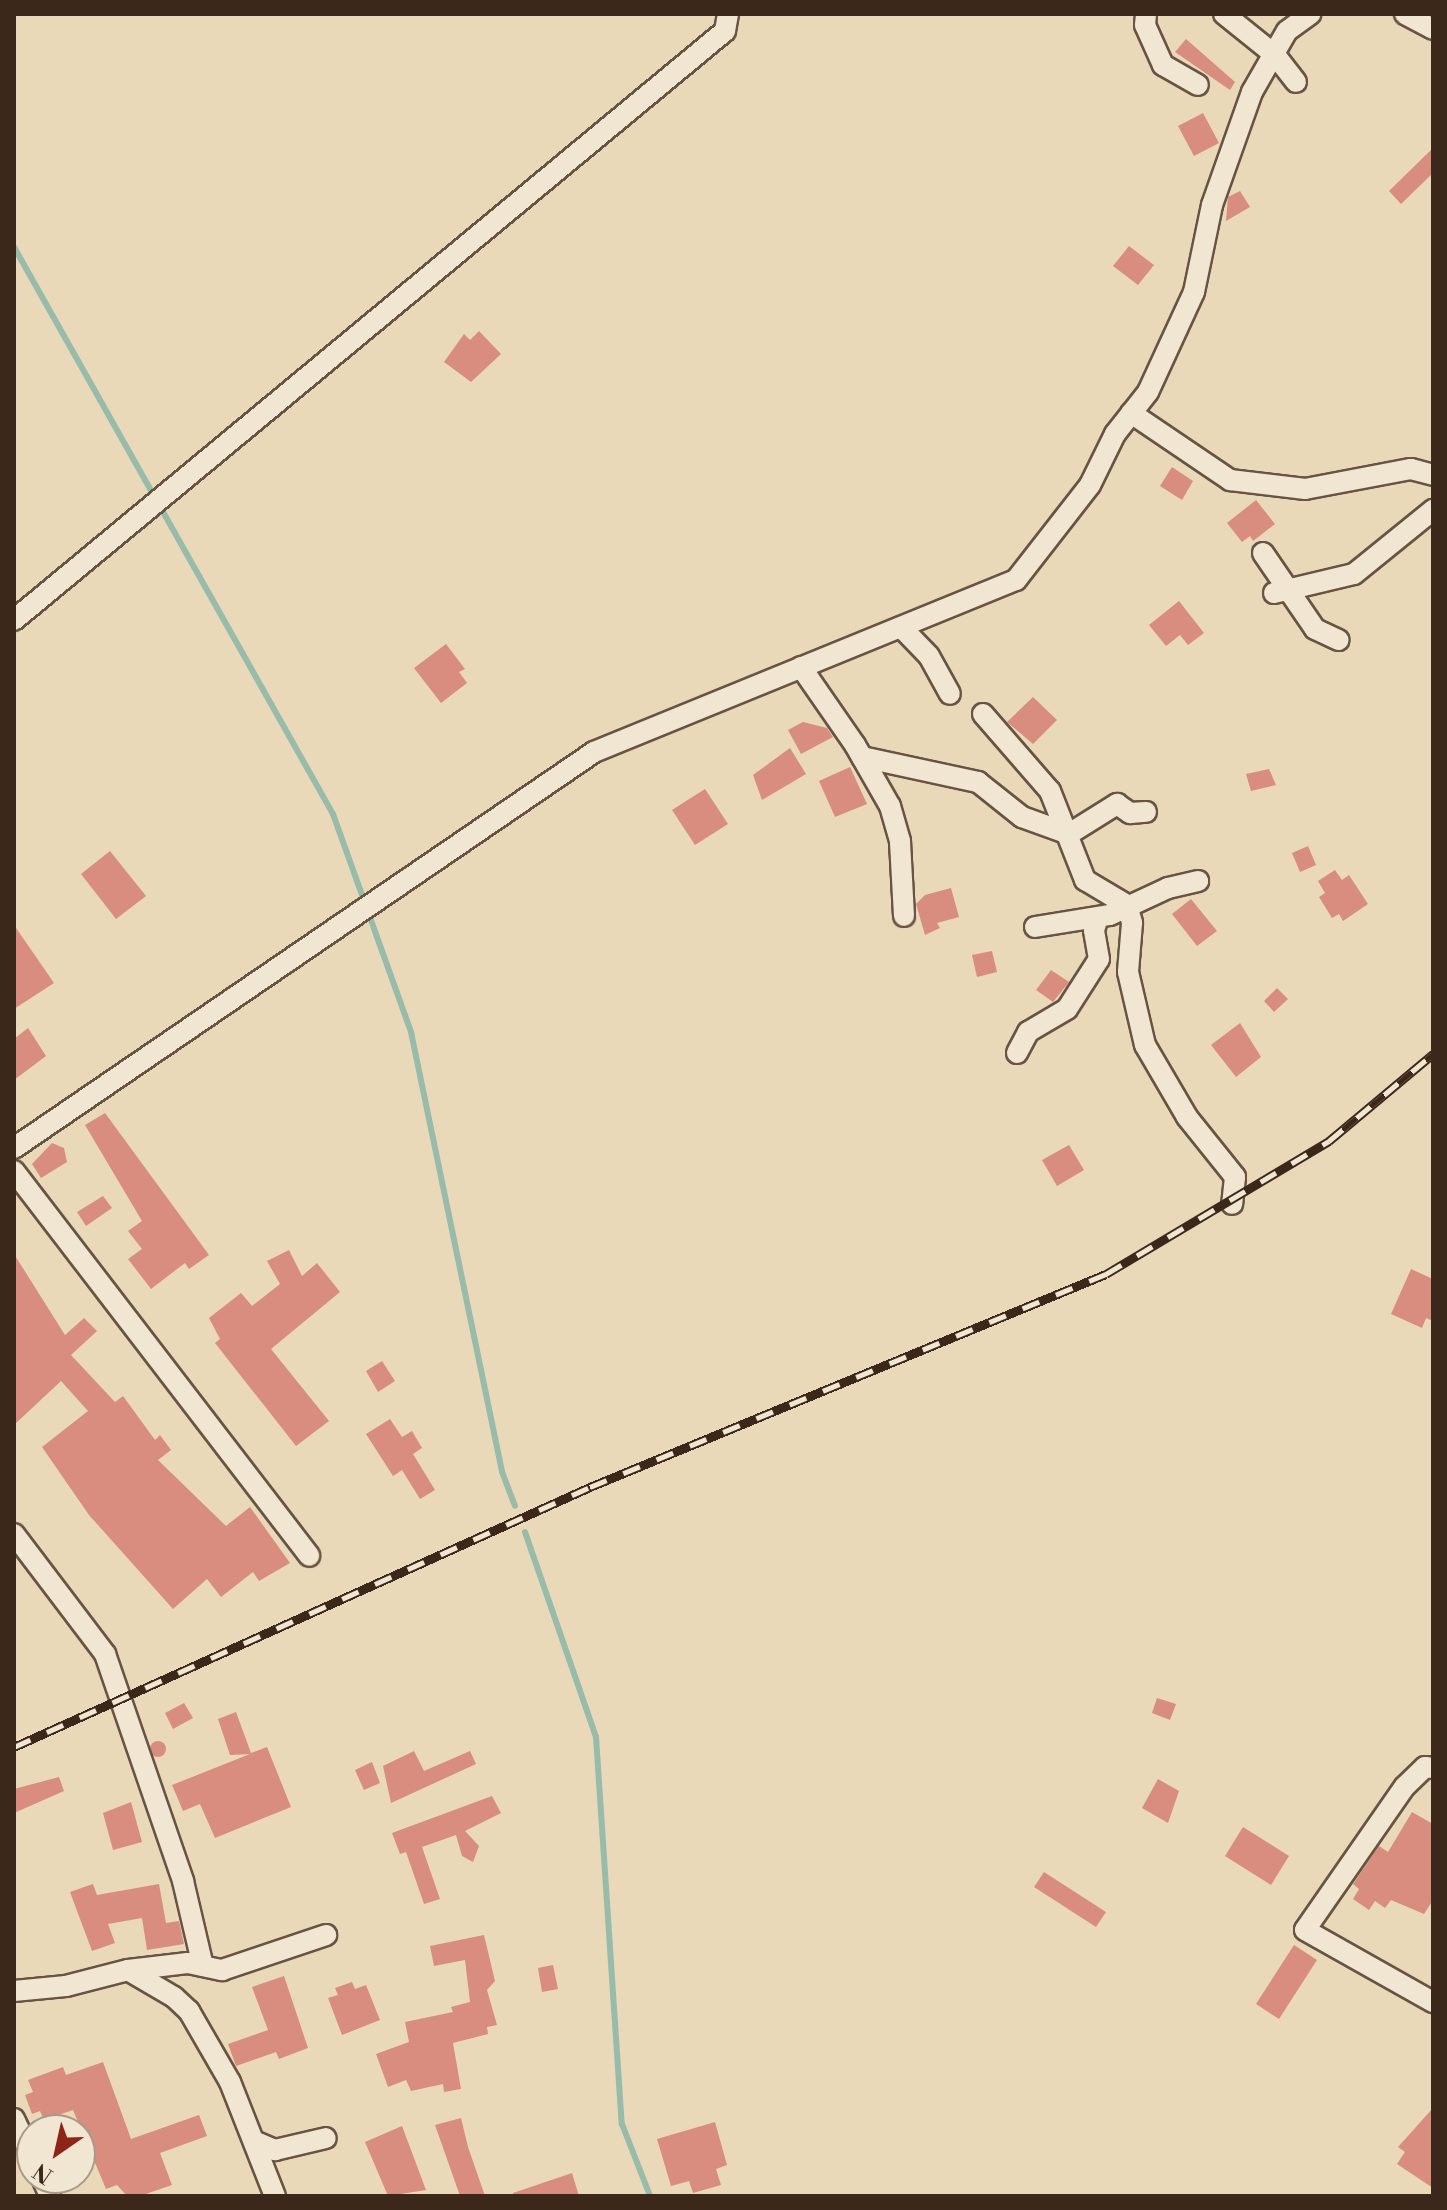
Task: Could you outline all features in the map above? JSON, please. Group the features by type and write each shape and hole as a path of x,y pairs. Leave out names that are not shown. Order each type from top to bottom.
{"street":[{"path":"14,620 725,31 728,14"},
{"path":"1146,14 1145,25 1163,65 1198,85"},
{"path":"1224,14 1275,55 1296,82"},
{"path":"14,1148 594,752 1016,580 1090,485 1115,434 1148,392 1194,292 1222,176 1252,92 1287,31 1310,14"},
{"path":"1405,14 1433,29"},
{"path":"1131,413 1230,480 1305,489 1411,469 1433,475"},
{"path":"1283,591 1354,574 1433,510"},
{"path":"1263,553 1283,591 1315,629 1339,640"},
{"path":"901,627 929,656 950,694"},
{"path":"801,667 862,757 890,806 900,842 904,916"},
{"path":"983,714 1034,769 1069,834 1085,880 1127,905 1132,923 1128,972 1145,1045 1187,1117 1235,1177 1232,1204"},
{"path":"862,757 978,782 1022,817 1069,834"},
{"path":"1069,834 1117,804 1130,813 1146,812"},
{"path":"1035,927 1098,918 1198,881"},
{"path":"1017,1053 1028,1032 1067,1009 1099,959 1094,930 1098,918"},
{"path":"14,1171 309,1556"},
{"path":"14,1534 105,1654 183,1881 203,1966"},
{"path":"1433,1768 1425,1767 1405,1786 1305,1930 1433,2002"},
{"path":"14,1991 66,1986 128,1970 203,1966 222,1970 326,1935"},
{"path":"128,1970 189,2011 256,2142 275,2196"},
{"path":"256,2142 275,2150 326,2138"}],"building":[{"path":"1186,39 1235,82 1230,90 1175,52"},
{"path":"1203,113 1219,143 1194,156 1178,126"},
{"path":"1433,148 1433,173 1401,204 1389,191"},
{"path":"1240,191 1250,207 1226,221 1228,197"},
{"path":"1129,246 1154,265 1138,285 1113,266"},
{"path":"479,331 501,354 471,382 444,362 464,334 470,340"},
{"path":"1172,467 1193,481 1182,500 1160,486"},
{"path":"1256,500 1275,524 1253,541 1250,536 1242,542 1227,523"},
{"path":"1179,601 1204,633 1188,645 1180,635 1166,646 1149,625"},
{"path":"446,644 465,669 459,672 467,683 441,703 414,668"},
{"path":"1033,697 1057,720 1033,744 1007,722"},
{"path":"803,722 827,728 833,737 801,754 788,730"},
{"path":"790,748 806,774 762,800 753,775"},
{"path":"850,767 867,804 835,817 819,781"},
{"path":"1269,769 1276,785 1251,791 1246,774"},
{"path":"705,789 728,824 695,845 672,810"},
{"path":"1308,846 1316,865 1300,872 1292,853"},
{"path":"110,851 146,896 116,919 81,874"},
{"path":"1335,870 1342,880 1349,875 1368,904 1343,921 1339,914 1332,918 1319,897 1325,893 1318,881"},
{"path":"951,888 959,917 937,923 940,928 925,935 916,904 925,895"},
{"path":"1191,899 1217,931 1197,946 1172,914"},
{"path":"14,925 54,983 14,1009"},
{"path":"992,951 997,972 977,977 972,955"},
{"path":"1051,970 1069,982 1053,1002 1036,990"},
{"path":"1277,988 1288,999 1274,1012 1264,1001"},
{"path":"1240,1023 1261,1057 1236,1077 1211,1045"},
{"path":"28,1028 46,1056 14,1080 14,1039"},
{"path":"105,1113 209,1255 189,1269 185,1263 151,1289 128,1259 142,1249 128,1231 142,1221 85,1125"},
{"path":"52,1143 64,1148 67,1162 41,1178 32,1164"},
{"path":"1069,1145 1084,1170 1057,1186 1042,1160"},
{"path":"103,1196 112,1208 86,1226 77,1212"},
{"path":"289,1250 302,1276 317,1263 340,1292 271,1349 329,1421 296,1446 215,1343 220,1339 209,1318 241,1293 252,1306 280,1284 267,1261"},
{"path":"14,1254 65,1335 84,1318 97,1331 71,1355 115,1402 123,1396 155,1440 160,1435 171,1450 158,1460 226,1526 250,1507 290,1563 259,1581 253,1572 221,1597 207,1579 173,1609 89,1515 42,1447 88,1411 61,1381 14,1425"},
{"path":"1411,1269 1433,1279 1433,1321 1426,1318 1422,1328 1391,1314"},
{"path":"382,1361 395,1381 378,1392 366,1371"},
{"path":"390,1419 402,1437 412,1431 422,1448 413,1454 435,1490 420,1499 402,1470 393,1476 366,1434"},
{"path":"1157,1698 1176,1704 1170,1720 1152,1713"},
{"path":"184,1703 193,1718 173,1729 165,1713"},
{"path":"236,1712 251,1753 267,1747 291,1807 215,1838 200,1804 183,1811 172,1785 250,1754 230,1755 218,1719"},
{"path":"155,1741 161,1741 166,1749 164,1755 155,1757 150,1752 150,1746"},
{"path":"414,1751 424,1771 470,1751 476,1764 391,1803 383,1766"},
{"path":"372,1762 380,1783 364,1790 355,1770"},
{"path":"59,1777 64,1791 14,1813 14,1789"},
{"path":"1158,1779 1179,1791 1168,1823 1142,1808"},
{"path":"492,1796 501,1813 465,1831 479,1846 473,1862 462,1856 456,1835 422,1847 440,1899 424,1904 406,1852 400,1854 392,1833"},
{"path":"131,1802 142,1842 113,1850 103,1813"},
{"path":"1412,1812 1433,1824 1433,1900 1424,1914 1391,1900 1385,1908 1375,1901 1369,1910 1353,1899 1359,1889 1353,1884 1379,1846 1388,1852"},
{"path":"1243,1827 1289,1856 1271,1885 1225,1856"},
{"path":"1044,1872 1106,1912 1096,1927 1034,1887"},
{"path":"93,1884 97,1895 159,1884 166,1923 179,1921 184,1944 147,1950 142,1918 108,1924 115,1943 92,1951 70,1892"},
{"path":"484,1935 495,1981 487,1990 497,2025 487,2027 488,2034 453,2043 461,2089 444,2092 443,2084 411,2091 406,2080 388,2087 376,2054 409,2042 405,2022 453,2012 451,2007 470,2002 465,1960 434,1966 430,1946"},
{"path":"1294,1945 1317,1960 1279,2019 1256,2004"},
{"path":"553,1965 558,1989 542,1992 538,1968"},
{"path":"284,1976 308,2048 279,2059 276,2052 236,2066 228,2044 268,2030 252,1987"},
{"path":"352,1982 355,1989 366,1985 380,2020 342,2035 328,1998 338,1995 335,1988"},
{"path":"103,2062 131,2139 199,2115 207,2136 160,2153 172,2185 140,2196 127,2196 117,2185 106,2189 96,2165 96,2114 75,2114 73,2110 61,2114 41,2114 40,2111 32,2114 25,2095 33,2092 28,2080 63,2067 66,2075"},
{"path":"1433,2108 1433,2188 1397,2164 1405,2152 1398,2147"},
{"path":"461,2118 485,2196 460,2196 435,2125"},
{"path":"715,2122 727,2165 716,2169 721,2185 693,2193 689,2181 671,2186 657,2139"},
{"path":"402,2126 426,2190 388,2196 365,2142"},
{"path":"572,2173 579,2196 514,2196 513,2193"}],"waterway":[{"path":"14,247 333,814 411,1032 502,1472 515,1506"},
{"path":"525,1532 596,1737 622,2124 650,2196"}],"railway":[{"path":"14,1747 590,1487 1106,1274 1329,1141 1433,1054"}]}
